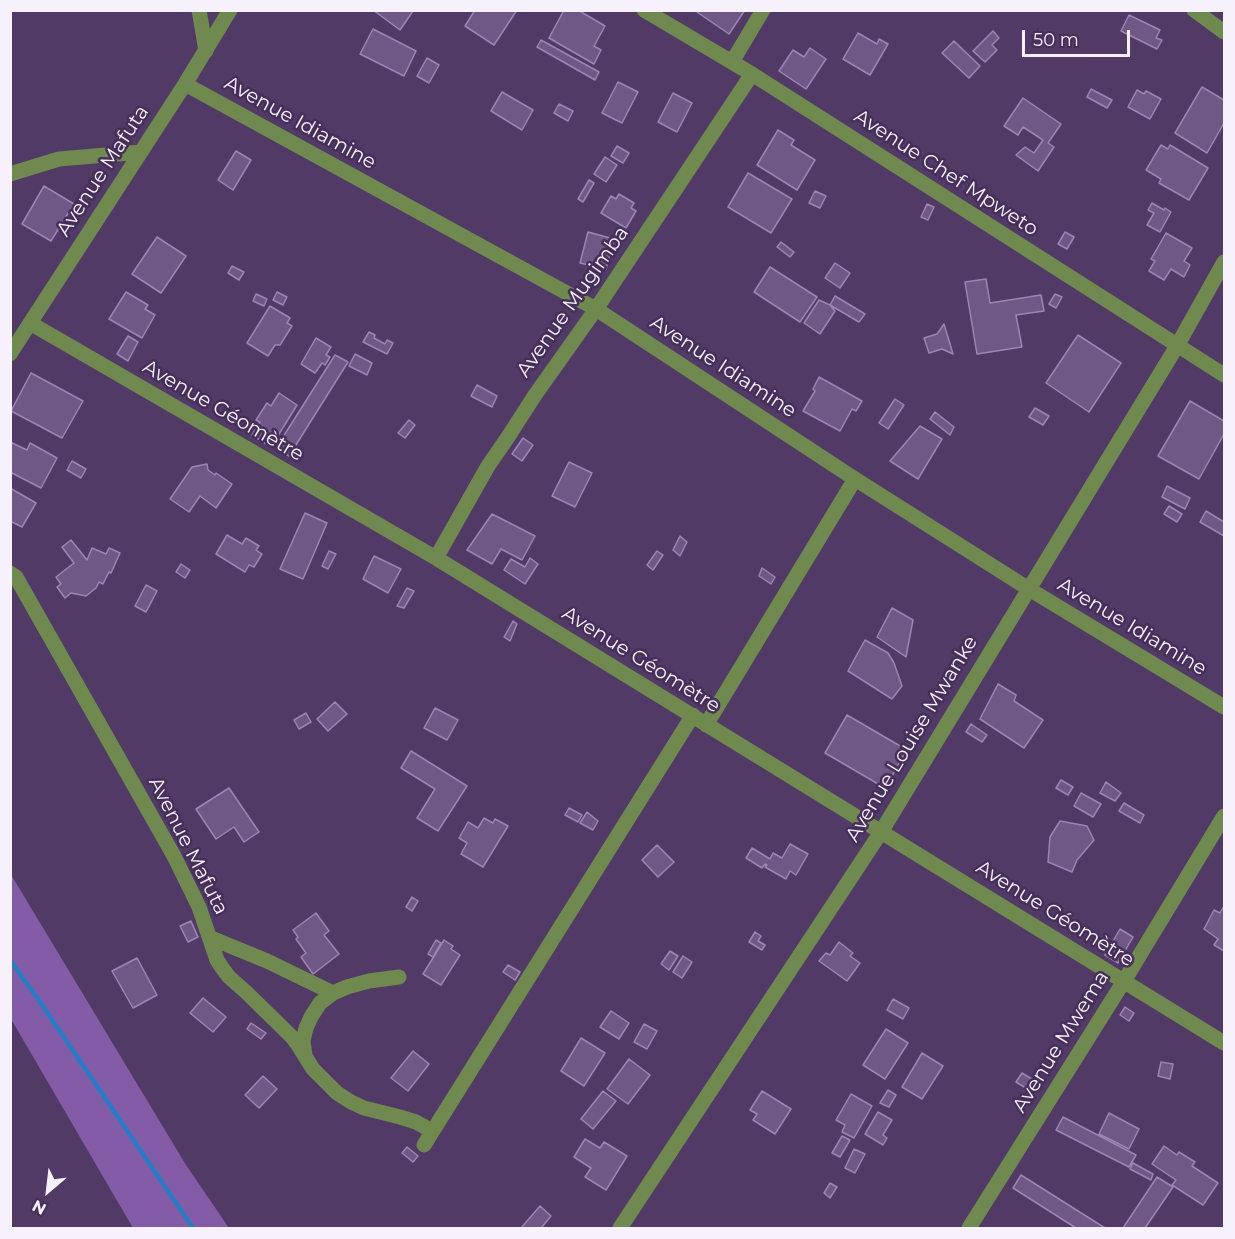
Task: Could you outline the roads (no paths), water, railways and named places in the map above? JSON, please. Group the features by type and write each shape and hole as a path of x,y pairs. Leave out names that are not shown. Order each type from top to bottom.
{"street":[{"path":"200,10 206,51"},
{"name":"Avenue Mafuta","path":"10,354 185,84 230,10"},
{"name":"Avenue Chef Mpweto","path":"644,10 752,74 1224,375"},
{"path":"732,62 762,10"},
{"path":"1194,10 1224,32"},
{"name":"Avenue Mugimba","path":"436,558 488,466 535,394 596,309 752,74"},
{"name":"Avenue Idiamine","path":"185,84 596,309 855,479 1029,589 1224,707"},
{"path":"10,174 60,159 141,152"},
{"name":"Avenue Louise Mwanke","path":"620,1228 881,832 1177,345 1224,262"},
{"name":"Avenue Géomètre","path":"30,323 436,558 1224,1043"},
{"path":"706,725 855,479"},
{"name":"Avenue Mafuta","path":"10,573 16,577 174,856 199,906 217,960 229,977 276,1021 298,1045 313,1069 337,1093 364,1108 408,1119 432,1131"},
{"path":"424,1145 693,716"},
{"name":"Avenue Mwema","path":"969,1228 1124,981 1224,816"},
{"path":"211,939 267,961 333,993"},
{"path":"305,1055 303,1041 306,1028 320,1003 346,987 399,977"}],"waterway":[{"path":"10,960 193,1228"}]}
